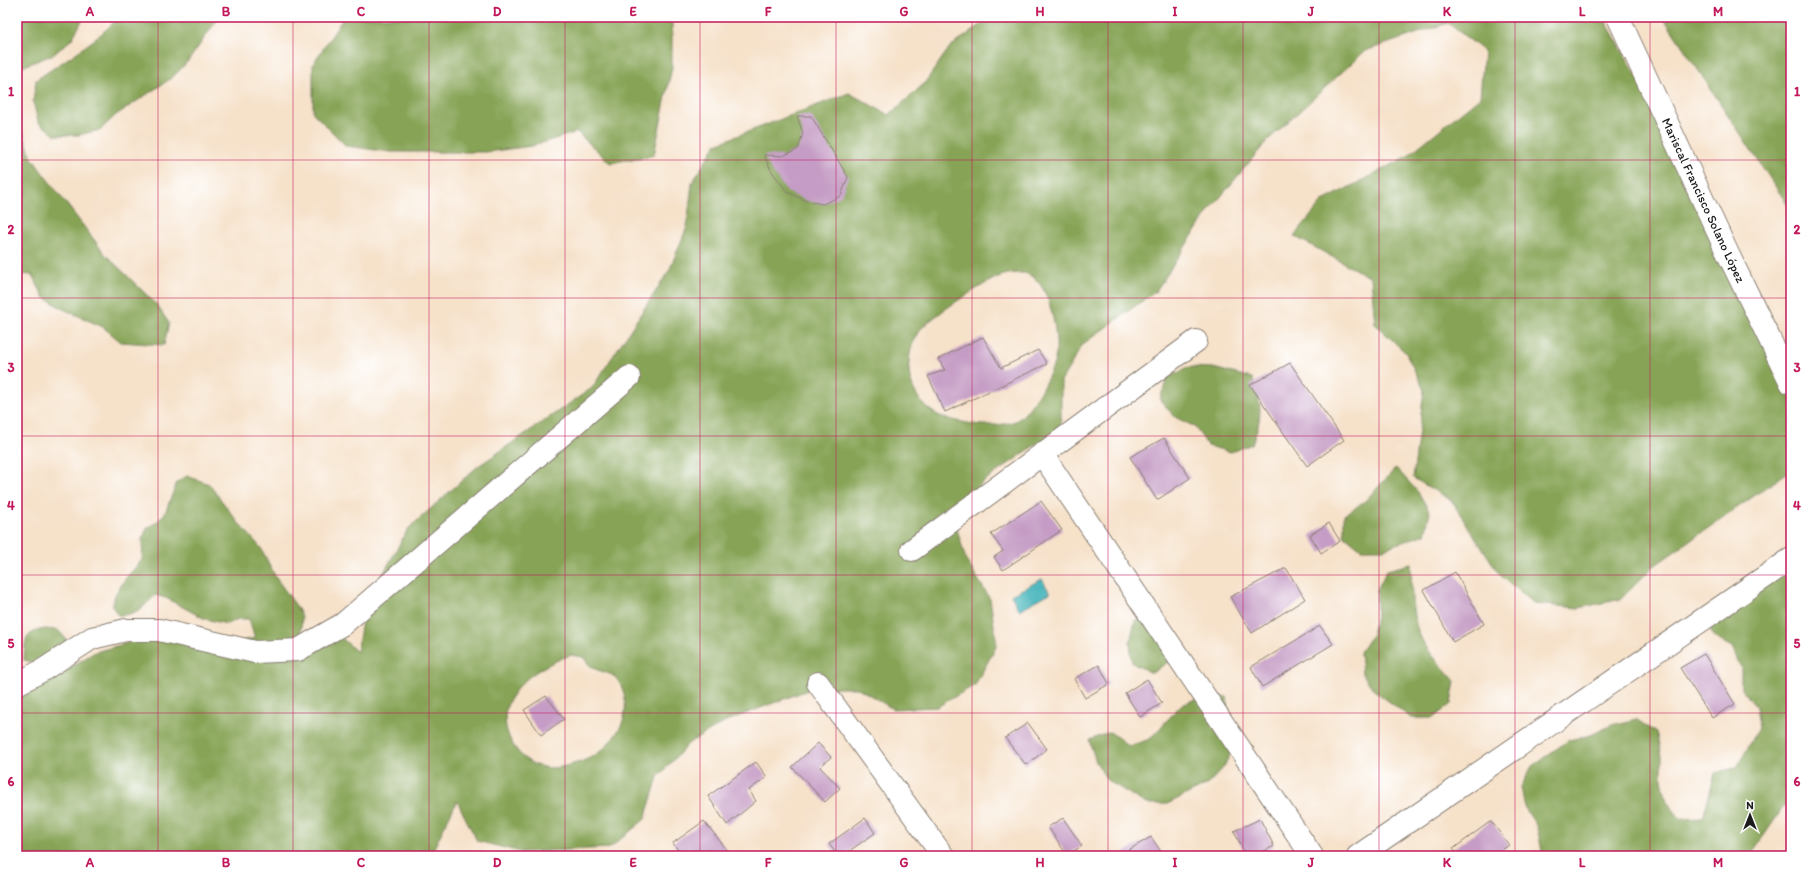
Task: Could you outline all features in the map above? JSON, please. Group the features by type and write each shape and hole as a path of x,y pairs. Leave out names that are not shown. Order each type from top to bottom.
{"street":[{"name":"Mariscal Francisco Solano López","path":"1618,17 1725,247 1791,383"},
{"path":"912,550 1196,341"},
{"path":"17,684 43,670 92,638 126,630 159,630 255,652 298,650 343,624 629,377"},
{"path":"1042,454 1312,856"},
{"path":"1358,856 1791,559"},
{"path":"818,683 942,856"}],"green space":[{"path":"17,17 84,17 72,39 54,54 17,69"},
{"path":"118,17 219,17 189,60 173,77 116,115 100,130 79,135 55,135 38,122 33,101 36,80 91,42"},
{"path":"344,17 720,17 714,20 672,18 672,67 654,155 610,163 577,132 532,146 486,152 390,152 346,146 313,113 313,64"},
{"path":"1603,17 1690,168 1791,374 1791,470 1654,566 1621,599 1579,608 1535,604 1500,575 1451,500 1413,478 1424,390 1406,353 1375,324 1371,278 1294,236 1323,201 1406,157 1480,97 1484,51 1448,23 1365,51 1267,141 1208,212 1156,291 1083,344 1061,381 1061,427 984,481 953,515 966,560 990,599 997,645 975,685 937,707 893,709 858,688 813,688 729,720 689,743 658,777 645,819 610,848 521,852 477,841 457,801 430,856 17,856 17,694 28,694 95,652 167,632 217,646 255,638 249,619 238,619 227,624 205,619 166,598 155,595 139,610 129,614 118,615 112,606 116,593 142,560 143,538 147,528 157,522 165,513 177,482 187,476 209,484 237,521 261,548 276,578 297,607 302,617 299,649 332,629 357,652 364,608 408,529 477,467 592,388 669,271 687,227 692,183 716,144 849,93 889,115 924,84 950,47 990,18","holes":["1013,273 1025,273 1036,280 1045,293 1054,321 1056,342 1055,359 1053,365 1046,382 1036,399 1020,418 1009,423 994,425 972,424 949,419 929,409 918,397 910,378 910,355 917,334 931,320 943,311 993,279","571,655 583,657 593,668 611,674 617,679 624,694 625,713 618,731 609,743 599,752 581,762 555,768 547,768 534,764 519,752 508,735 505,715 507,706 517,688 533,674 552,663"]},
{"path":"1663,17 1791,17 1791,210"},
{"path":"17,117 32,158 45,176 105,254 156,304 169,323 164,345 121,342 103,327 63,309 44,297 32,275 17,274"},
{"path":"1189,367 1213,368 1252,378 1258,396 1260,411 1258,426 1252,444 1231,452 1208,446 1195,427 1175,417 1160,400 1167,378"},
{"path":"1396,468 1418,492 1430,512 1425,534 1383,549 1361,549 1344,535 1344,515 1364,502"},
{"path":"1411,564 1414,616 1420,636 1432,654 1455,681 1451,704 1433,718 1411,718 1375,691 1362,674 1360,652 1372,634 1377,613 1377,590 1387,570"},
{"path":"1791,567 1791,799 1787,802 1754,850 1743,856 1543,856 1537,827 1525,808 1521,787 1532,766 1569,740 1591,735 1612,725 1636,719 1656,733 1662,756 1662,779 1667,802 1681,819 1703,818 1715,773 1737,767 1759,728 1756,706 1741,689 1741,668 1732,647 1713,637 1706,617"},
{"path":"1158,617 1171,660 1152,673 1132,663 1130,642 1135,620"},
{"path":"38,630 58,630 66,639 64,650 35,663 24,660 27,638 29,635"},
{"path":"1203,696 1227,697 1233,747 1224,767 1208,784 1167,804 1146,804 1107,780 1096,762 1089,740 1110,732 1129,746 1150,739 1181,705"}],"water":[{"path":"1042,579 1050,593 1019,610 1011,595"}],"building":[{"path":"797,116 811,116 848,177 841,196 823,204 807,201 787,192 771,170 764,155 783,156 798,149 803,133"},
{"path":"983,337 1001,368 1038,350 1047,364 945,412 928,376 945,370 938,359"},
{"path":"1290,363 1344,440 1307,466 1250,385"},
{"path":"1164,438 1190,478 1157,500 1130,457"},
{"path":"1041,501 1062,530 1003,570 994,557 1003,551 991,534"},
{"path":"1329,523 1340,541 1321,553 1310,535"},
{"path":"1286,568 1305,599 1252,633 1230,597"},
{"path":"1455,572 1484,624 1453,642 1424,590"},
{"path":"1320,626 1333,644 1262,687 1251,667"},
{"path":"1704,654 1735,704 1712,718 1680,668"},
{"path":"1099,665 1109,684 1085,698 1074,679"},
{"path":"1147,679 1162,703 1140,717 1125,693"},
{"path":"546,696 564,719 541,735 524,710"},
{"path":"1028,723 1047,749 1026,765 1005,738"},
{"path":"818,743 831,757 820,767 840,788 825,802 792,767"},
{"path":"756,762 767,777 749,790 756,801 727,825 708,796"},
{"path":"865,818 875,833 842,856 838,856 829,844"},
{"path":"1063,818 1082,846 1067,855 1048,827"},
{"path":"1260,819 1274,846 1255,856 1246,856 1234,831"},
{"path":"704,821 732,856 682,856 673,843"},
{"path":"1491,821 1509,845 1498,853 1500,856 1459,856 1453,849"},
{"path":"1151,837 1164,856 1120,855"}]}
